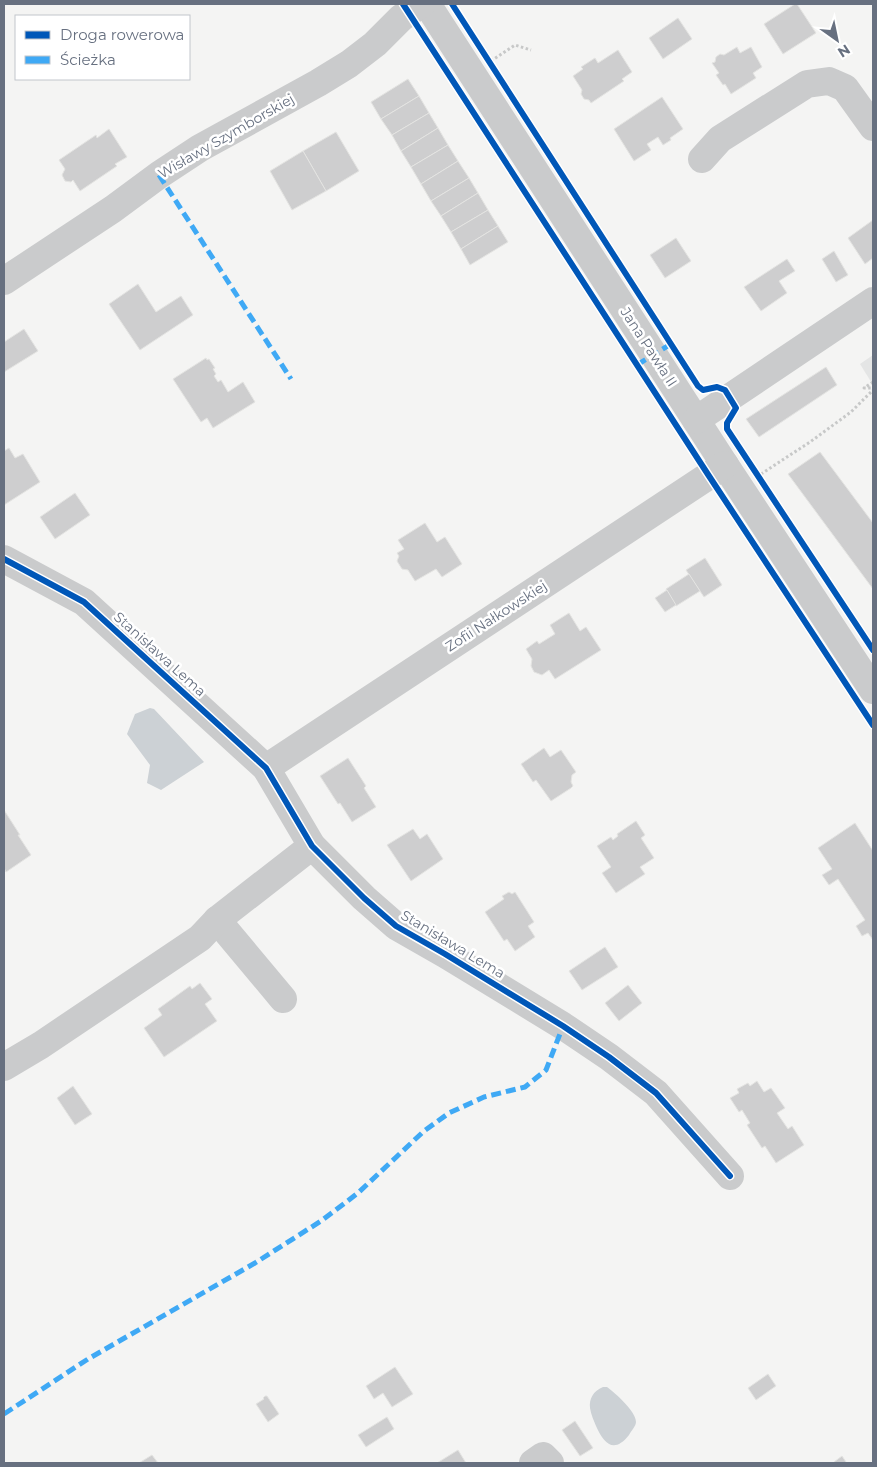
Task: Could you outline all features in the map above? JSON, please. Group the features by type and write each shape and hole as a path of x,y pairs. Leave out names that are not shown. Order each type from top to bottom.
{"street":[{"name":"Wisławy Szymborskiej","path":"4,281 114,208 159,174 200,148 349,64 375,44 401,18 421,4"},
{"name":"Jana Pawła II","path":"427,4 873,690"},
{"path":"702,159 720,140 807,84 829,82 845,88 873,127"},
{"path":"696,420 873,301"},
{"name":"Zofii Nałkowskiej","path":"266,768 725,465"},
{"name":"Stanisława Lema","path":"4,559 84,602 266,768 312,846 364,898 396,926 563,1026 609,1057 656,1094 730,1176"},
{"path":"4,1067 41,1045 200,938 217,920 312,846"},
{"path":"217,920 283,999"}],"path":[{"path":"489,62 515,45 531,50"},
{"path":"873,382 864,388 873,389"},
{"path":"758,476 851,412 873,389"}],"shaded area":[{"path":"873,355 873,385 860,364"},
{"path":"150,708 154,709 204,762 161,790 147,783 150,765 127,734 135,714"},
{"path":"603,1387 607,1387 615,1393 633,1413 635,1418 634,1427 624,1441 619,1444 610,1444 602,1438 590,1411 592,1396"}],"building":[{"path":"797,4 816,33 783,54 764,24"},
{"path":"678,18 692,39 663,59 649,38"},
{"path":"737,47 740,53 751,47 762,67 753,73 756,78 731,94 716,75 719,73 712,63 715,62 716,57 720,54 724,55"},
{"path":"618,50 632,72 622,79 624,81 591,103 589,100 584,99 581,94 582,90 573,76 583,69 581,67 595,58 598,63"},
{"path":"408,79 419,96 381,119 371,102"},
{"path":"419,96 429,113 392,135 381,119"},
{"path":"662,97 683,129 663,145 658,137 647,144 651,150 634,161 614,129"},
{"path":"429,113 438,128 401,151 392,135"},
{"path":"438,128 448,145 411,167 401,151"},
{"path":"109,129 127,157 80,191 73,180 71,182 65,181 62,175 65,169 59,160 96,135 97,138"},
{"path":"336,132 359,171 326,191 303,151"},
{"path":"448,145 458,161 421,184 411,167"},
{"path":"303,151 326,191 292,210 270,171"},
{"path":"458,161 469,178 431,201 421,184"},
{"path":"469,178 478,193 441,216 431,201"},
{"path":"478,193 488,210 451,232 441,216"},
{"path":"488,210 498,226 461,249 451,232"},
{"path":"873,220 873,258 865,264 848,238"},
{"path":"498,226 508,242 470,265 461,249"},
{"path":"676,238 691,261 665,278 650,255"},
{"path":"834,251 848,275 836,282 822,259"},
{"path":"787,259 795,271 779,281 787,293 761,311 744,287"},
{"path":"138,284 156,312 181,296 193,315 140,350 109,304"},
{"path":"24,329 38,351 4,372 4,342"},
{"path":"206,358 207,360 209,359 215,368 213,369 216,374 214,376 218,382 221,380 228,392 243,382 255,402 213,428 207,418 201,422 173,379"},
{"path":"826,367 837,385 759,437 746,419"},
{"path":"9,448 15,458 23,454 40,482 4,505 4,451"},
{"path":"820,452 873,523 873,589 788,474"},
{"path":"75,493 90,515 55,539 40,517"},
{"path":"425,523 437,542 445,537 462,564 442,577 436,569 415,581 408,570 402,569 397,561 399,556 397,553 404,549 398,540"},
{"path":"705,558 722,585 704,597 686,570"},
{"path":"689,574 700,591 676,606 666,589"},
{"path":"667,590 676,605 665,612 655,598"},
{"path":"569,613 580,631 586,627 601,650 555,679 549,670 542,675 534,672 531,666 532,659 526,649 537,641 539,644 555,634 550,625"},
{"path":"544,748 550,757 561,750 576,772 572,775 571,782 573,786 551,801 536,780 533,782 521,764"},
{"path":"348,758 366,786 364,788 376,807 352,822 320,776"},
{"path":"4,810 31,855 6,872 4,868"},
{"path":"636,821 645,835 641,838 654,858 640,867 645,874 616,893 602,873 611,867 597,846 611,837 613,840 618,836 617,834"},
{"path":"855,823 873,851 873,940 868,933 862,936 856,926 865,920 838,879 829,885 822,875 832,869 818,848"},
{"path":"413,829 420,839 427,834 443,859 411,881 387,845"},
{"path":"509,892 512,894 515,892 534,922 528,926 535,937 515,951 507,939 504,941 485,912 504,899 502,896"},
{"path":"605,947 618,967 582,990 569,971"},
{"path":"200,983 212,999 205,1004 217,1021 164,1057 144,1028 162,1015 158,1009 190,986 192,989"},
{"path":"628,985 642,1003 619,1021 605,1003"},
{"path":"757,1081 764,1092 771,1088 785,1108 777,1113 788,1129 792,1126 804,1145 776,1163 765,1146 762,1148 747,1125 750,1123 742,1110 739,1112 730,1098 739,1093 737,1089 748,1083 750,1086"},
{"path":"73,1086 92,1114 75,1125 57,1098"},
{"path":"395,1367 413,1394 392,1407 383,1393 374,1399 366,1386"},
{"path":"768,1374 776,1386 756,1400 748,1388"},
{"path":"267,1396 279,1414 268,1422 256,1404 264,1399"},
{"path":"387,1417 394,1429 366,1447 358,1435"},
{"path":"575,1421 593,1448 580,1456 562,1430"},
{"path":"458,1450 466,1463 437,1463"},
{"path":"152,1455 158,1463 139,1463"},
{"path":"842,1456 846,1462 834,1462"}],"marked path":[{"path":"159,175 291,379"},
{"path":"637,365 671,344"},
{"path":"4,1414 88,1359 255,1263 321,1221 358,1193 424,1131 449,1113 484,1097 525,1087 546,1070 563,1026"}],"cycle path":[{"path":"403,4 873,725"},
{"path":"452,4 698,386 703,390 717,387 725,390 736,408 727,423 727,429 873,650"},
{"path":"4,559 84,602 266,768 312,846 364,898 396,926 563,1026 609,1057 656,1093 730,1176"}]}
